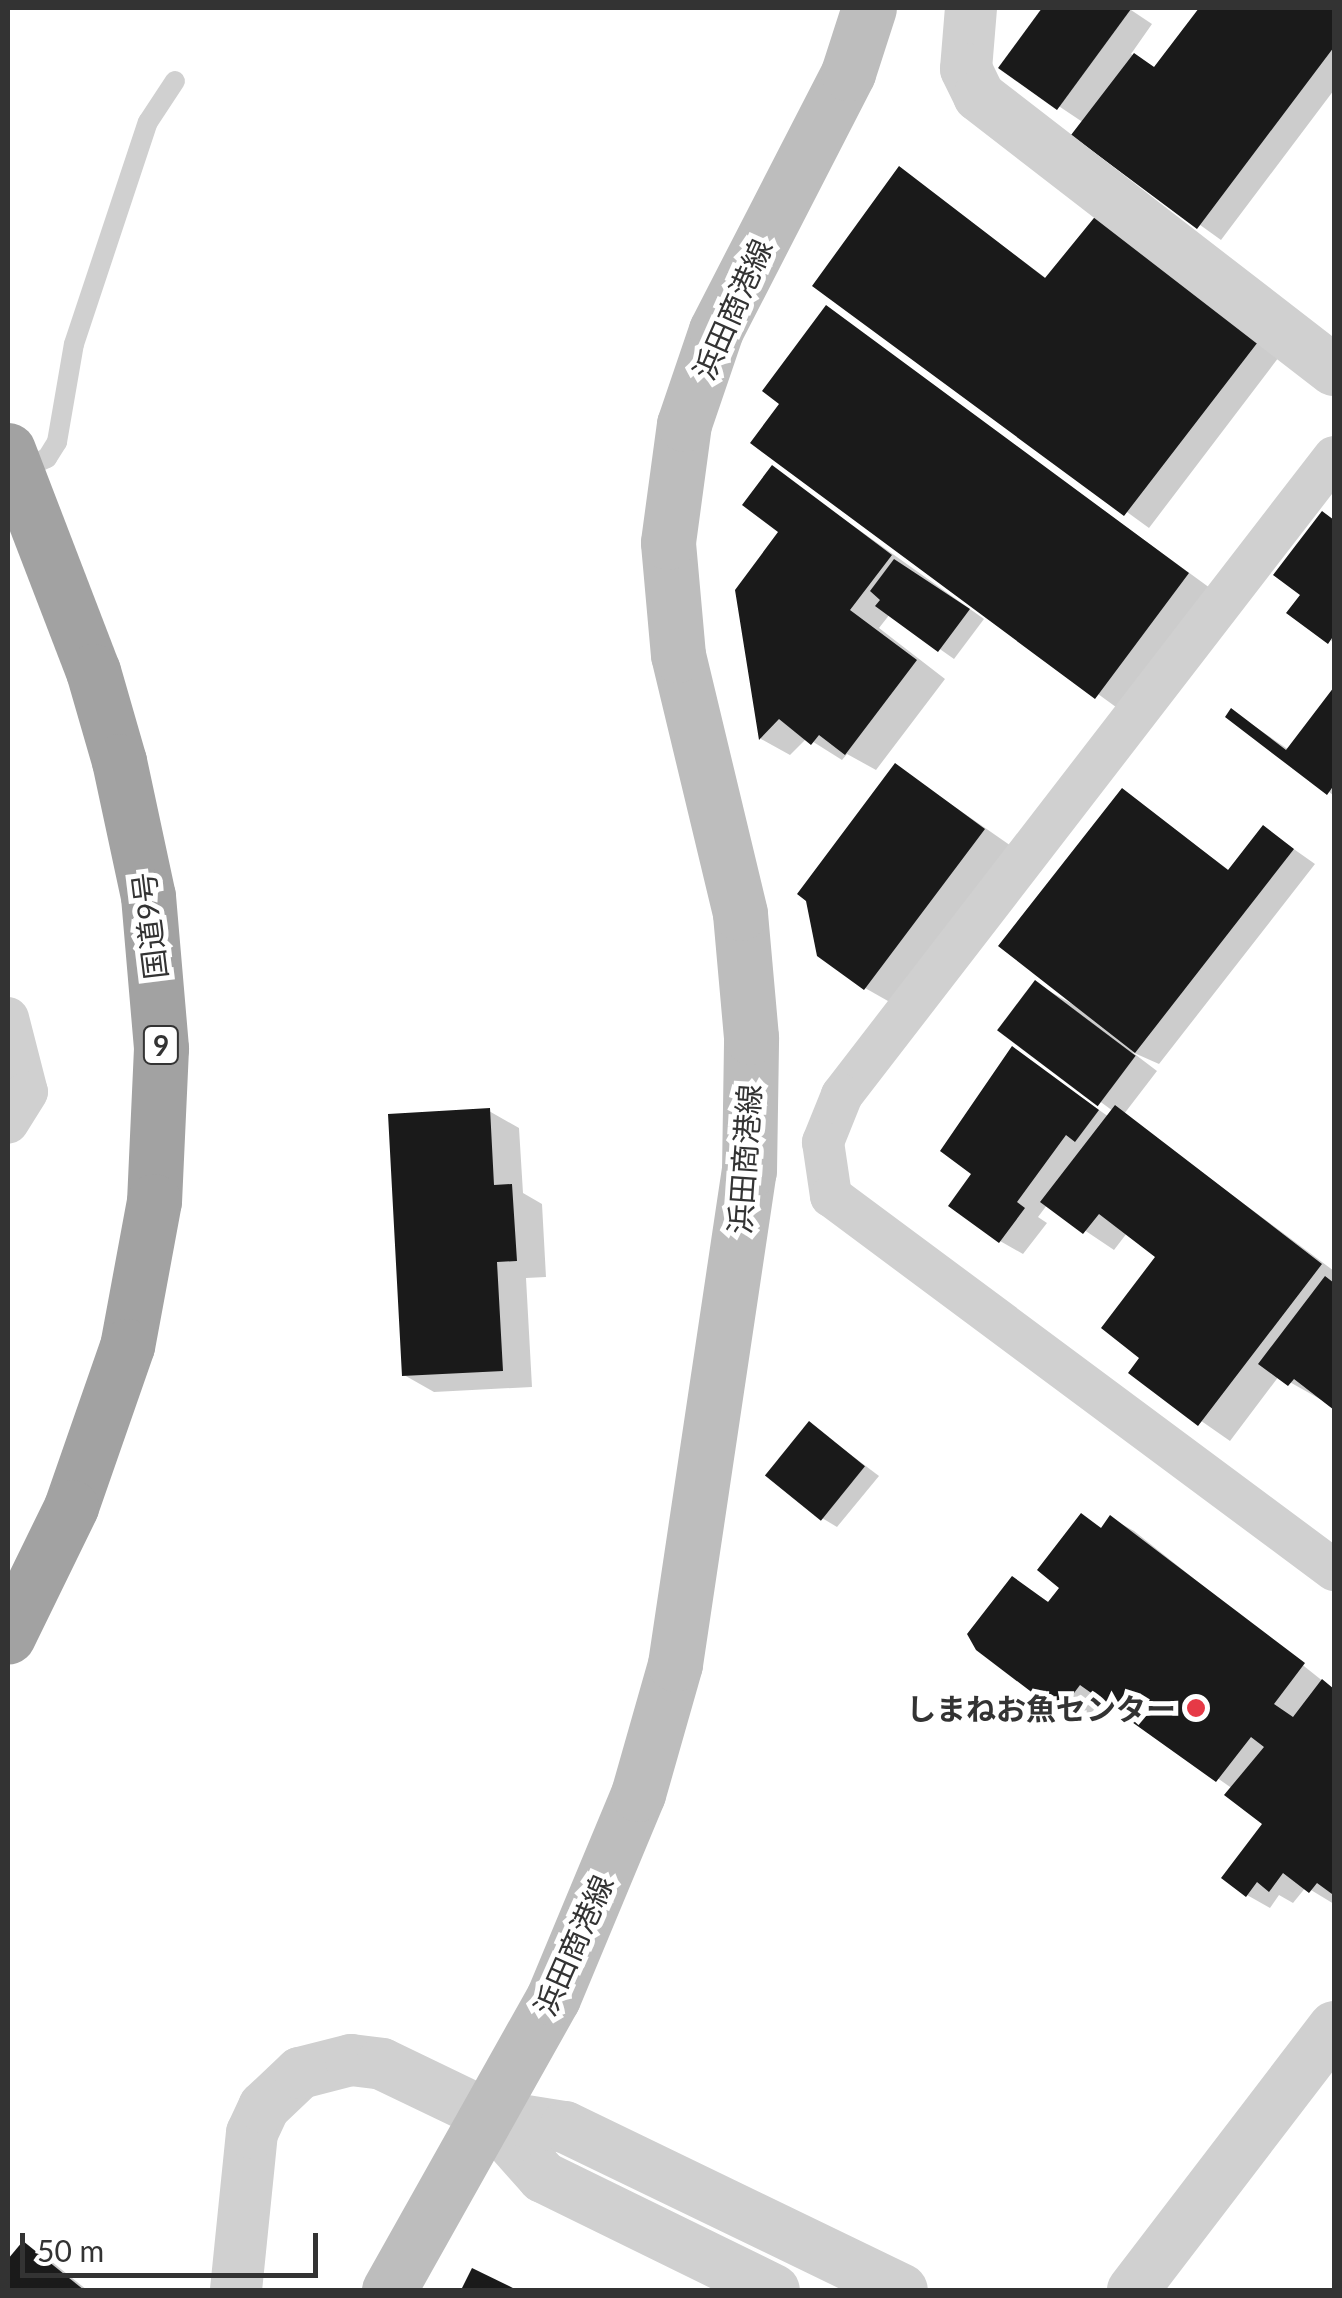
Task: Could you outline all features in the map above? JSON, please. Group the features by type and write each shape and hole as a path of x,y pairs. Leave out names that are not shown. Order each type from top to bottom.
{"highway":[{"name":"国道9号","path":"8,1636 72,1508 122,1363 143,1275 161,1126 156,968 136,831 92,671 12,461"}],"main road":[{"name":"浜田商港線","path":"389,2290 552,1998 638,1794 675,1664 749,1171 751,1037 740,913 676,636 668,542 684,424 716,330 848,73 869,8"}],"street":[{"path":"971,8 966,69 979,96 1334,370"},
{"path":"1334,457 842,1095 823,1142 831,1196 1334,1570"},
{"path":"8,1018 26,1092 8,1122"},
{"path":"1132,2290 1334,2027"},
{"path":"236,2290 252,2133 277,2090 300,2073 351,2060 382,2064 488,2115 565,2127 902,2290"},
{"path":"488,2115 543,2176 774,2290"}],"lane":[{"path":"12,461 47,458 58,442 74,344 148,122 175,80"}],"building":[{"path":"1042,8 1131,9 1057,110 998,68"},
{"path":"1199,8 1334,8 1334,47 1197,229 1071,135 1134,53 1154,67"},
{"path":"899,166 1045,278 1098,213 1261,338 1124,516 812,286"},
{"path":"826,305 1189,573 1095,699 750,443 779,404 762,391"},
{"path":"772,465 892,555 850,610 917,660 845,755 819,735 811,745 779,719 759,740 735,590 778,532 742,505"},
{"path":"1322,511 1334,520 1334,635 1328,644 1286,613 1300,595 1273,575"},
{"path":"894,559 970,609 938,652 875,606 880,600 870,591"},
{"path":"1334,687 1334,785 1327,795 1225,717 1231,708 1286,750"},
{"path":"895,763 985,829 864,990 817,956 806,901 797,894"},
{"path":"1122,788 1228,870 1263,825 1294,849 1135,1053 998,946"},
{"path":"1035,980 1136,1056 1098,1106 997,1030"},
{"path":"1012,1046 1099,1110 1075,1142 1066,1135 1017,1202 1025,1208 999,1243 948,1206 971,1174 940,1151"},
{"path":"1115,1105 1322,1264 1198,1426 1128,1373 1139,1358 1101,1328 1155,1257 1099,1214 1083,1234 1040,1202"},
{"path":"490,1108 494,1185 512,1184 517,1261 497,1262 503,1371 402,1376 388,1114"},
{"path":"1325,1276 1334,1283 1334,1410 1294,1379 1288,1386 1258,1364"},
{"path":"809,1421 865,1466 821,1521 765,1475"},
{"name":"しまねお魚センター","path":"1081,1513 1101,1528 1110,1515 1305,1663 1274,1704 1293,1717 1322,1679 1334,1689 1332,1894 1317,1883 1309,1893 1283,1873 1269,1892 1257,1882 1246,1897 1221,1878 1262,1824 1224,1795 1264,1747 1251,1737 1216,1782 1080,1685 1059,1713 976,1650 967,1634 1012,1576 1048,1602 1059,1588 1037,1570"},
{"path":"23,2241 84,2290 8,2290 8,2259"},
{"path":"472,2268 517,2290 461,2290"}],"place":[{"name":"しまねお魚センター","path":"1196,1708"}]}
